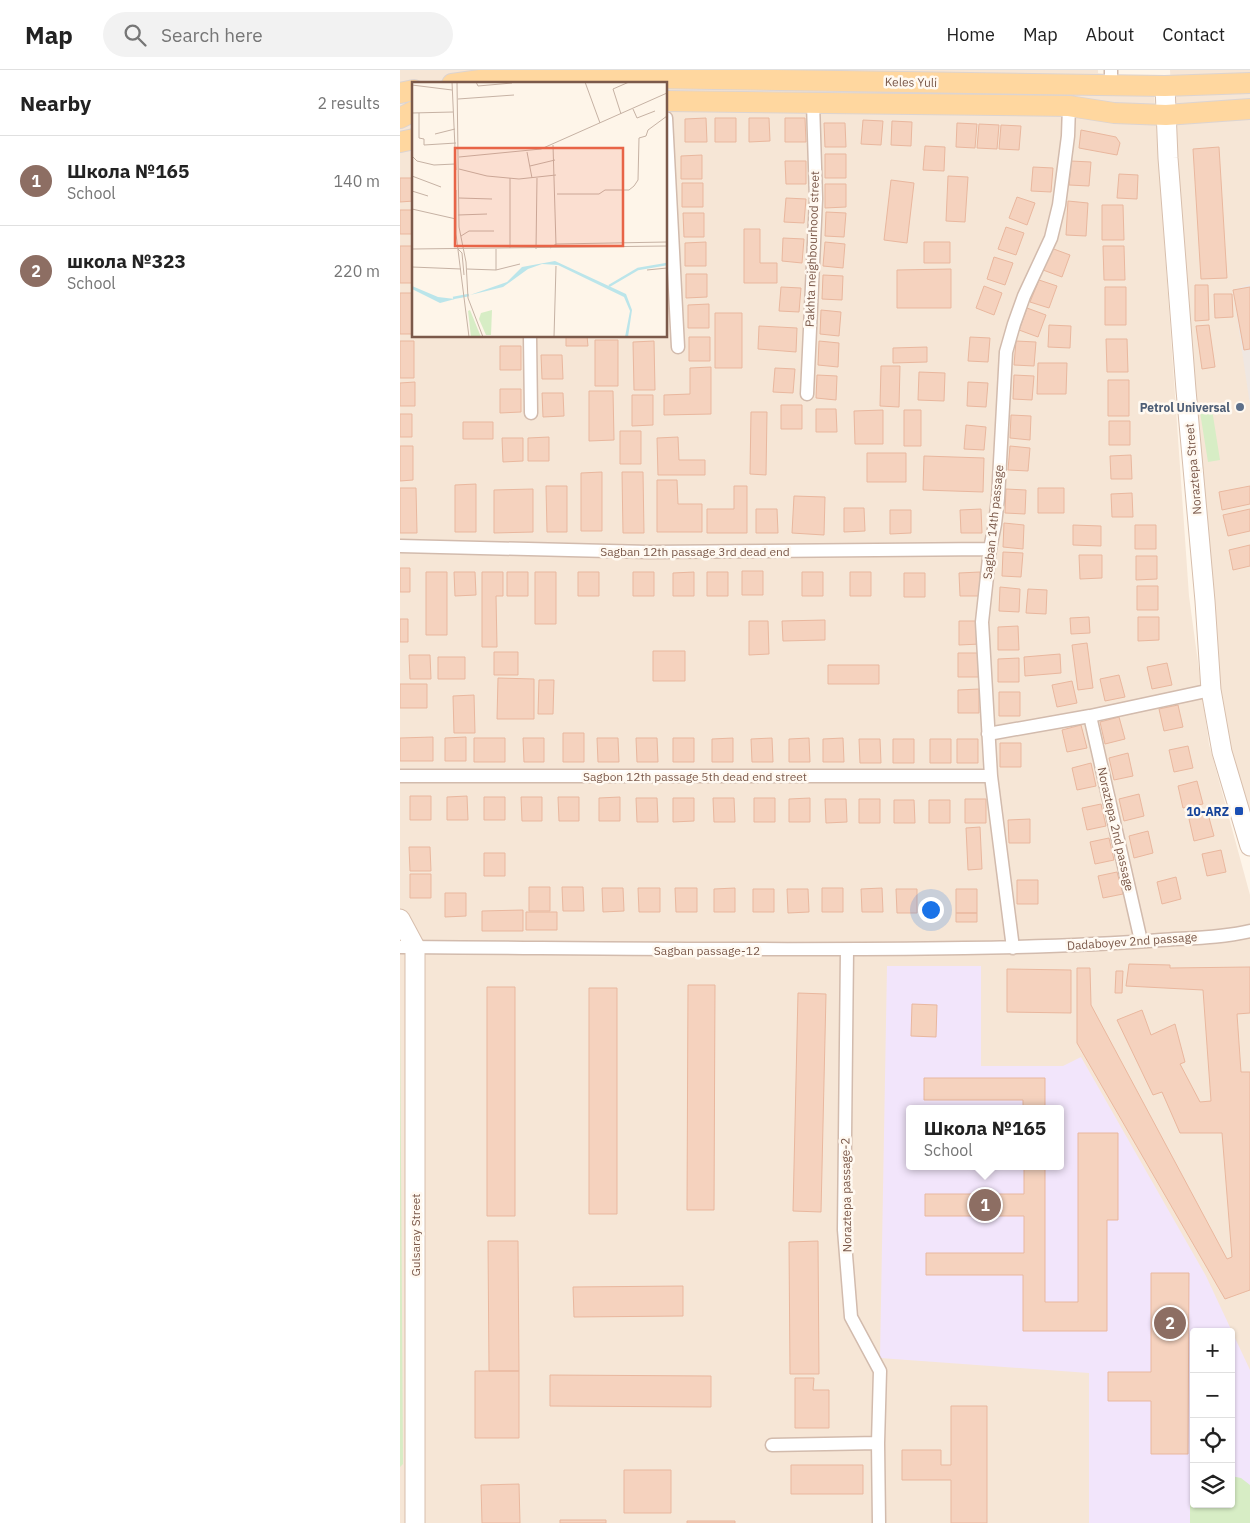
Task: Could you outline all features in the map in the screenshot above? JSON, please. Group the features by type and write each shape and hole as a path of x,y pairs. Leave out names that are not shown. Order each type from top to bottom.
{"main road":[{"name":"Keles Yuli","path":"466,82 500,77 580,77 636,73 1111,78 1165,86 1250,83"},
{"path":"558,82 580,77"},
{"name":"Noraztepa Street","path":"1165,86 1172,206 1211,690 1218,736 1250,846"},
{"name":"Keles Yuli","path":"668,101 1069,106 1114,114 1166,115 1250,109"},
{"path":"400,118 412,112"},
{"path":"400,919 408,947"},
{"name":"Gulsaray Street","path":"408,947 408,1490 415,1523"}],"street":[{"name":"Pakhta neighbourhood street","path":"807,394 816,199 813,103"},
{"name":"Sagban 14th passage","path":"1014,948 991,776 982,622 998,498 1006,352 1024,296 1051,238 1059,205 1068,136 1069,106"},
{"path":"668,156 678,347"},
{"path":"530,338 531,413"},
{"name":"Sagban 12th passage 3rd dead end","path":"400,546 649,552 990,549"},
{"path":"988,734 1090,716 1211,690"},
{"name":"Noraztepa 2nd passage","path":"1090,716 1141,941"},
{"name":"Sagbon 12th passage 5th dead end street","path":"400,776 991,776"},
{"name":"Dadaboyev 2nd passage","path":"1014,948 1235,935 1250,931"},
{"name":"Sagban passage-12","path":"408,947 635,950 1014,948"},
{"name":"Noraztepa passage-2","path":"847,950 844,1230 851,1317 880,1371 878,1443 879,1523"},
{"path":"772,1445 878,1443"}],"shaded area":[{"path":"400,70 1098,70 1098,73 1153,79 1189,596 1209,744 1250,895 1250,1523 400,1523"},
{"path":"1170,70 1250,70 1250,810 1227,738 1205,601 1186,390"},
{"path":"1250,284 1250,405 1233,290"},
{"path":"887,966 981,966 981,1066 1063,1066 1081,1057 1206,1276 1230,1328 1190,1328 1190,1508 1235,1508 1235,1338 1250,1370 1250,1523 1089,1523 1089,1373 880,1358"}],"green space":[{"path":"1211,403 1220,460 1208,462 1199,406"},
{"path":"400,1007 403,1464 400,1467"},
{"path":"1235,1477 1241,1478 1250,1485 1250,1523 1190,1523 1190,1508 1235,1508"}],"building":[{"path":"706,118 707,142 685,142 685,119"},
{"path":"715,118 736,118 736,142 715,142"},
{"path":"749,118 769,118 770,141 749,142"},
{"path":"785,118 805,118 806,142 785,142"},
{"path":"863,120 883,121 881,145 861,144"},
{"path":"892,121 912,122 911,146 891,145"},
{"path":"824,123 845,123 846,147 825,147"},
{"path":"957,123 977,124 975,148 956,147"},
{"path":"979,124 999,125 997,149 977,148"},
{"path":"1001,125 1021,126 1019,150 999,149"},
{"path":"1081,130 1116,137 1120,143 1117,155 1079,148"},
{"path":"925,146 945,147 944,171 923,170"},
{"path":"1219,147 1227,278 1201,279 1193,149"},
{"path":"825,154 846,154 846,178 825,178"},
{"path":"702,155 702,179 681,179 681,156"},
{"path":"785,161 806,161 806,184 786,184"},
{"path":"1071,161 1091,162 1089,186 1069,185"},
{"path":"1033,167 1053,168 1051,192 1031,191"},
{"path":"1119,174 1138,175 1137,199 1117,198"},
{"path":"948,176 968,177 965,222 946,221"},
{"path":"400,178 412,178 412,201 400,202"},
{"path":"891,180 914,183 907,243 884,240"},
{"path":"682,183 703,183 703,207 682,207"},
{"path":"825,184 846,184 846,207 825,208"},
{"path":"1017,197 1035,203 1027,225 1009,218"},
{"path":"786,198 806,199 804,223 784,222"},
{"path":"1068,201 1088,203 1086,236 1066,235"},
{"path":"1102,205 1123,205 1124,240 1102,240"},
{"path":"400,210 412,210 412,234 400,234"},
{"path":"826,212 846,213 844,237 825,236"},
{"path":"683,213 704,213 704,237 684,237"},
{"path":"1006,227 1024,233 1016,255 998,249"},
{"path":"744,229 760,229 760,263 777,263 777,283 744,283"},
{"path":"783,238 804,239 802,263 782,261"},
{"path":"706,242 706,266 685,266 685,243"},
{"path":"825,242 845,244 843,268 823,266"},
{"path":"924,242 950,242 950,263 924,263"},
{"path":"400,246 412,246 412,283 400,283"},
{"path":"1103,246 1124,246 1125,280 1104,280"},
{"path":"1051,248 1070,255 1062,277 1043,270"},
{"path":"994,257 1013,263 1005,285 987,279"},
{"path":"951,269 951,308 897,308 897,270"},
{"path":"686,274 707,274 707,297 686,298"},
{"path":"823,275 843,276 842,300 822,299"},
{"path":"1039,280 1057,286 1049,308 1030,302"},
{"path":"1195,285 1208,285 1209,320 1195,321"},
{"path":"984,286 1002,293 994,315 976,308"},
{"path":"781,287 801,288 799,312 779,311"},
{"path":"1105,287 1126,287 1126,325 1105,325"},
{"path":"1250,287 1250,349 1244,350 1233,290"},
{"path":"400,293 412,293 412,334 400,334"},
{"path":"1214,294 1232,294 1233,317 1215,318"},
{"path":"709,304 709,328 688,328 688,305"},
{"path":"1027,308 1046,315 1038,337 1019,330"},
{"path":"821,310 841,312 839,336 820,334"},
{"path":"715,313 742,313 742,368 715,368"},
{"path":"1049,325 1071,326 1070,348 1048,347"},
{"path":"1209,325 1215,367 1202,369 1196,326"},
{"path":"759,326 797,328 796,352 758,349"},
{"path":"689,337 710,337 710,361 689,361"},
{"path":"970,337 990,338 988,362 968,361"},
{"path":"566,338 587,338 588,346 566,346"},
{"path":"1106,339 1127,339 1128,372 1107,372"},
{"path":"595,340 618,340 618,386 595,386"},
{"path":"400,341 414,341 414,378 400,378"},
{"path":"654,341 655,390 634,390 633,342"},
{"path":"819,341 839,343 838,367 818,365"},
{"path":"1016,341 1036,342 1034,366 1014,365"},
{"path":"500,346 521,346 521,370 500,370"},
{"path":"927,347 927,362 893,363 893,348"},
{"path":"541,355 562,355 563,379 542,379"},
{"path":"1038,363 1067,363 1066,394 1037,394"},
{"path":"881,366 900,366 899,407 880,406"},
{"path":"711,367 711,414 664,415 664,395 690,394 690,368"},
{"path":"775,368 795,369 793,393 773,392"},
{"path":"919,372 945,373 944,401 918,400"},
{"path":"817,375 837,376 836,400 816,398"},
{"path":"1014,375 1034,376 1032,400 1013,399"},
{"path":"1108,380 1129,380 1129,416 1108,416"},
{"path":"415,382 415,406 400,406 400,383"},
{"path":"968,382 988,383 986,407 967,406"},
{"path":"500,389 521,389 521,412 500,413"},
{"path":"589,391 613,391 614,440 589,441"},
{"path":"542,393 563,393 564,416 543,417"},
{"path":"632,395 653,395 653,425 632,426"},
{"path":"781,405 802,405 802,429 781,429"},
{"path":"816,409 836,409 837,432 816,432"},
{"path":"883,410 883,444 855,444 854,411"},
{"path":"904,410 921,410 921,446 904,446"},
{"path":"751,412 767,412 766,475 750,474"},
{"path":"400,414 412,414 412,437 400,437"},
{"path":"1011,415 1031,416 1030,440 1010,438"},
{"path":"1109,421 1130,421 1130,445 1109,445"},
{"path":"463,422 493,422 493,439 463,439"},
{"path":"966,425 986,427 984,450 964,449"},
{"path":"620,431 641,431 641,464 620,464"},
{"path":"549,437 549,461 528,461 528,438"},
{"path":"678,437 679,460 705,460 705,475 658,475 657,438"},
{"path":"502,438 523,438 523,461 503,462"},
{"path":"400,446 413,446 413,480 400,481"},
{"path":"1010,446 1030,448 1028,471 1008,470"},
{"path":"867,453 906,453 906,482 867,482"},
{"path":"1131,455 1132,479 1111,479 1110,456"},
{"path":"924,456 984,458 983,492 923,490"},
{"path":"602,472 602,531 581,531 581,473"},
{"path":"622,472 643,472 644,533 623,533"},
{"path":"657,480 677,480 678,504 702,504 702,532 657,532"},
{"path":"476,484 476,532 455,532 455,485"},
{"path":"546,486 567,486 567,532 547,532"},
{"path":"734,486 747,486 747,533 707,533 707,509 734,509"},
{"path":"1250,486 1250,504 1222,510 1219,492"},
{"path":"400,488 416,488 417,533 400,533"},
{"path":"1038,488 1064,488 1064,513 1038,513"},
{"path":"533,489 533,532 494,533 494,490"},
{"path":"1006,489 1026,490 1025,514 1005,513"},
{"path":"1132,493 1133,517 1112,517 1111,494"},
{"path":"794,496 825,497 824,535 792,533"},
{"path":"844,508 864,508 865,531 844,532"},
{"path":"756,509 777,509 778,533 756,533"},
{"path":"981,509 982,533 961,533 960,510"},
{"path":"1250,509 1250,531 1228,536 1223,515"},
{"path":"890,510 911,510 911,533 890,534"},
{"path":"1004,523 1024,525 1023,549 1003,547"},
{"path":"1073,525 1101,526 1101,546 1073,545"},
{"path":"1135,525 1156,525 1156,549 1135,549"},
{"path":"1250,545 1250,566 1233,570 1229,550"},
{"path":"1003,552 1023,553 1021,577 1002,576"},
{"path":"1079,555 1102,555 1102,578 1080,579"},
{"path":"1136,556 1157,556 1157,579 1136,580"},
{"path":"400,568 410,568 410,592 400,592"},
{"path":"742,571 763,571 763,595 742,595"},
{"path":"426,572 447,572 447,635 426,635"},
{"path":"454,572 475,572 476,595 455,596"},
{"path":"482,572 503,572 503,596 496,596 497,647 482,647"},
{"path":"507,572 528,572 528,596 507,596"},
{"path":"535,572 556,572 556,624 535,624"},
{"path":"578,572 599,572 599,596 578,596"},
{"path":"633,572 654,572 654,596 633,596"},
{"path":"694,572 694,596 673,596 673,573"},
{"path":"707,572 728,572 728,596 707,596"},
{"path":"802,572 823,572 823,596 802,596"},
{"path":"850,572 871,572 871,596 850,596"},
{"path":"980,572 981,596 960,596 959,573"},
{"path":"904,573 925,573 925,597 904,597"},
{"path":"1137,586 1158,586 1158,610 1137,610"},
{"path":"1000,587 1020,589 1019,612 999,611"},
{"path":"1028,589 1047,590 1046,614 1026,613"},
{"path":"1089,617 1090,633 1071,634 1070,618"},
{"path":"1138,617 1159,617 1159,640 1138,641"},
{"path":"400,619 408,619 408,642 400,642"},
{"path":"825,620 825,640 783,641 782,621"},
{"path":"749,621 768,621 769,654 749,655"},
{"path":"959,621 980,621 980,644 959,645"},
{"path":"1018,626 1019,650 998,650 998,627"},
{"path":"1087,643 1093,688 1078,690 1072,645"},
{"path":"653,651 685,651 685,681 653,681"},
{"path":"494,652 518,652 518,675 494,675"},
{"path":"958,653 979,653 979,677 958,677"},
{"path":"1060,654 1061,673 1025,676 1024,657"},
{"path":"409,655 430,655 431,679 410,679"},
{"path":"438,657 465,657 465,679 438,679"},
{"path":"1019,658 1019,682 998,682 998,659"},
{"path":"1167,663 1172,685 1152,689 1147,667"},
{"path":"828,665 879,665 879,684 828,684"},
{"path":"1119,675 1125,697 1105,701 1100,679"},
{"path":"498,678 534,679 534,719 497,719"},
{"path":"539,680 554,680 553,714 538,714"},
{"path":"1072,681 1077,703 1057,707 1052,685"},
{"path":"400,684 427,684 427,708 400,708"},
{"path":"979,689 979,713 958,713 958,690"},
{"path":"999,692 1020,692 1020,716 999,716"},
{"path":"474,695 475,733 454,733 453,696"},
{"path":"1178,705 1183,727 1164,731 1159,709"},
{"path":"1119,717 1125,739 1105,744 1100,722"},
{"path":"1081,725 1087,748 1067,752 1062,730"},
{"path":"563,733 584,733 584,762 563,762"},
{"path":"433,737 433,761 400,761 400,738"},
{"path":"466,737 466,761 445,761 445,738"},
{"path":"474,738 505,738 505,762 474,762"},
{"path":"523,738 544,738 544,762 524,762"},
{"path":"597,738 618,738 619,762 598,762"},
{"path":"636,738 657,738 658,762 637,762"},
{"path":"673,738 694,738 694,762 673,762"},
{"path":"733,738 733,762 712,762 712,739"},
{"path":"772,738 773,762 752,762 751,739"},
{"path":"809,738 810,762 789,762 789,739"},
{"path":"843,738 844,762 823,762 823,739"},
{"path":"859,739 880,739 881,763 860,763"},
{"path":"893,739 914,739 914,763 893,763"},
{"path":"930,739 951,739 951,763 930,763"},
{"path":"957,739 978,739 978,763 957,763"},
{"path":"1000,743 1021,743 1021,767 1000,767"},
{"path":"1188,746 1193,768 1174,772 1169,750"},
{"path":"1128,753 1133,776 1114,780 1109,758"},
{"path":"1091,763 1096,786 1077,790 1072,768"},
{"path":"1197,781 1203,804 1183,808 1178,786"},
{"path":"1139,794 1144,816 1124,821 1119,799"},
{"path":"410,796 431,796 431,820 410,820"},
{"path":"467,796 468,820 447,820 447,797"},
{"path":"484,797 505,797 505,820 484,820"},
{"path":"521,797 542,797 542,821 522,821"},
{"path":"558,797 579,797 579,821 559,821"},
{"path":"620,797 620,821 599,821 599,798"},
{"path":"636,798 657,798 658,822 637,822"},
{"path":"673,798 694,798 694,821 673,822"},
{"path":"713,798 734,798 735,822 714,822"},
{"path":"754,798 775,798 775,822 754,822"},
{"path":"810,798 810,822 789,822 789,799"},
{"path":"825,799 846,799 847,822 826,823"},
{"path":"859,799 880,799 880,823 859,823"},
{"path":"965,799 986,799 986,823 965,823"},
{"path":"894,800 914,800 915,823 894,823"},
{"path":"929,800 950,800 950,823 929,823"},
{"path":"1101,804 1106,826 1087,830 1082,808"},
{"path":"1208,814 1214,836 1194,841 1189,819"},
{"path":"1030,819 1030,843 1009,843 1008,820"},
{"path":"980,827 982,869 968,870 966,828"},
{"path":"1148,831 1153,853 1134,858 1129,836"},
{"path":"1109,838 1114,860 1095,864 1090,842"},
{"path":"409,847 430,847 431,871 410,871"},
{"path":"1221,850 1226,872 1207,876 1202,854"},
{"path":"484,853 505,853 505,876 484,876"},
{"path":"1117,872 1123,894 1103,898 1098,876"},
{"path":"410,874 431,874 431,898 410,898"},
{"path":"1176,877 1181,899 1162,904 1157,882"},
{"path":"1017,880 1038,880 1038,904 1017,904"},
{"path":"529,887 550,887 550,911 529,911"},
{"path":"562,887 583,887 584,911 563,911"},
{"path":"602,888 623,888 624,911 603,912"},
{"path":"638,888 660,888 660,912 639,912"},
{"path":"675,888 697,888 697,912 676,912"},
{"path":"735,888 735,912 714,912 714,889"},
{"path":"822,888 843,888 843,912 822,912"},
{"path":"882,888 883,912 862,912 861,889"},
{"path":"753,889 774,889 774,912 753,912"},
{"path":"787,889 808,889 809,912 788,913"},
{"path":"896,889 917,889 917,913 897,913"},
{"path":"956,889 977,889 977,913 956,913"},
{"path":"445,893 466,893 466,916 445,917"},
{"path":"523,910 523,931 482,931 482,911"},
{"path":"526,912 557,912 557,930 526,930"},
{"path":"956,913 977,913 977,922 956,922"},
{"path":"1129,964 1170,965 1170,968 1250,967 1250,1013 1237,1014 1241,1072 1250,1072 1250,1290 1225,1299 1077,1043 1077,968 1090,968 1091,1005 1227,1259 1232,1257 1222,1133 1180,1133 1162,1092 1153,1095 1117,1020 1142,1010 1151,1035 1175,1024 1185,1062 1180,1064 1200,1102 1211,1101 1203,990 1126,986"},
{"path":"1007,969 1071,970 1071,1013 1007,1012"},
{"path":"1116,971 1123,971 1122,993 1115,993"},
{"path":"688,985 715,985 714,1210 687,1210"},
{"path":"487,987 515,987 515,1216 487,1216"},
{"path":"589,988 617,988 617,1214 589,1214"},
{"path":"798,993 826,994 821,1212 793,1211"},
{"path":"912,1004 937,1005 936,1037 911,1036"},
{"path":"924,1078 1045,1078 1045,1105 1023,1105 1023,1100 924,1100"},
{"path":"1078,1133 1118,1133 1118,1220 1107,1220 1107,1331 1023,1331 1023,1275 926,1275 926,1253 1024,1253 1024,1216 925,1216 925,1194 1024,1194 1024,1170 1045,1170 1045,1302 1078,1302"},
{"path":"488,1241 518,1241 519,1371 489,1371"},
{"path":"818,1241 819,1374 790,1374 789,1242"},
{"path":"1151,1273 1189,1273 1188,1454 1151,1454 1151,1401 1108,1401 1108,1372 1151,1372"},
{"path":"683,1286 683,1316 574,1317 573,1287"},
{"path":"475,1371 519,1371 519,1438 475,1438"},
{"path":"550,1375 711,1376 711,1407 550,1406"},
{"path":"795,1378 814,1378 813,1390 829,1390 829,1428 795,1428"},
{"path":"951,1406 987,1406 987,1523 951,1523 951,1480 902,1480 902,1450 941,1450 941,1465 951,1465"},
{"path":"791,1465 863,1465 863,1494 791,1494"},
{"path":"624,1470 671,1470 671,1513 624,1513"},
{"path":"519,1484 520,1523 482,1523 481,1485"},
{"path":"560,1520 606,1520 606,1523 560,1523"},
{"path":"687,1521 735,1521 735,1523 687,1523"}],"place":[{"name":"Petrol Universal","path":"1240,407"},
{"name":"10-ARZ","path":"1239,811"},
{"name":"Школа №165","path":"985,1205"},
{"name":"школа №323","path":"1170,1323"}]}
